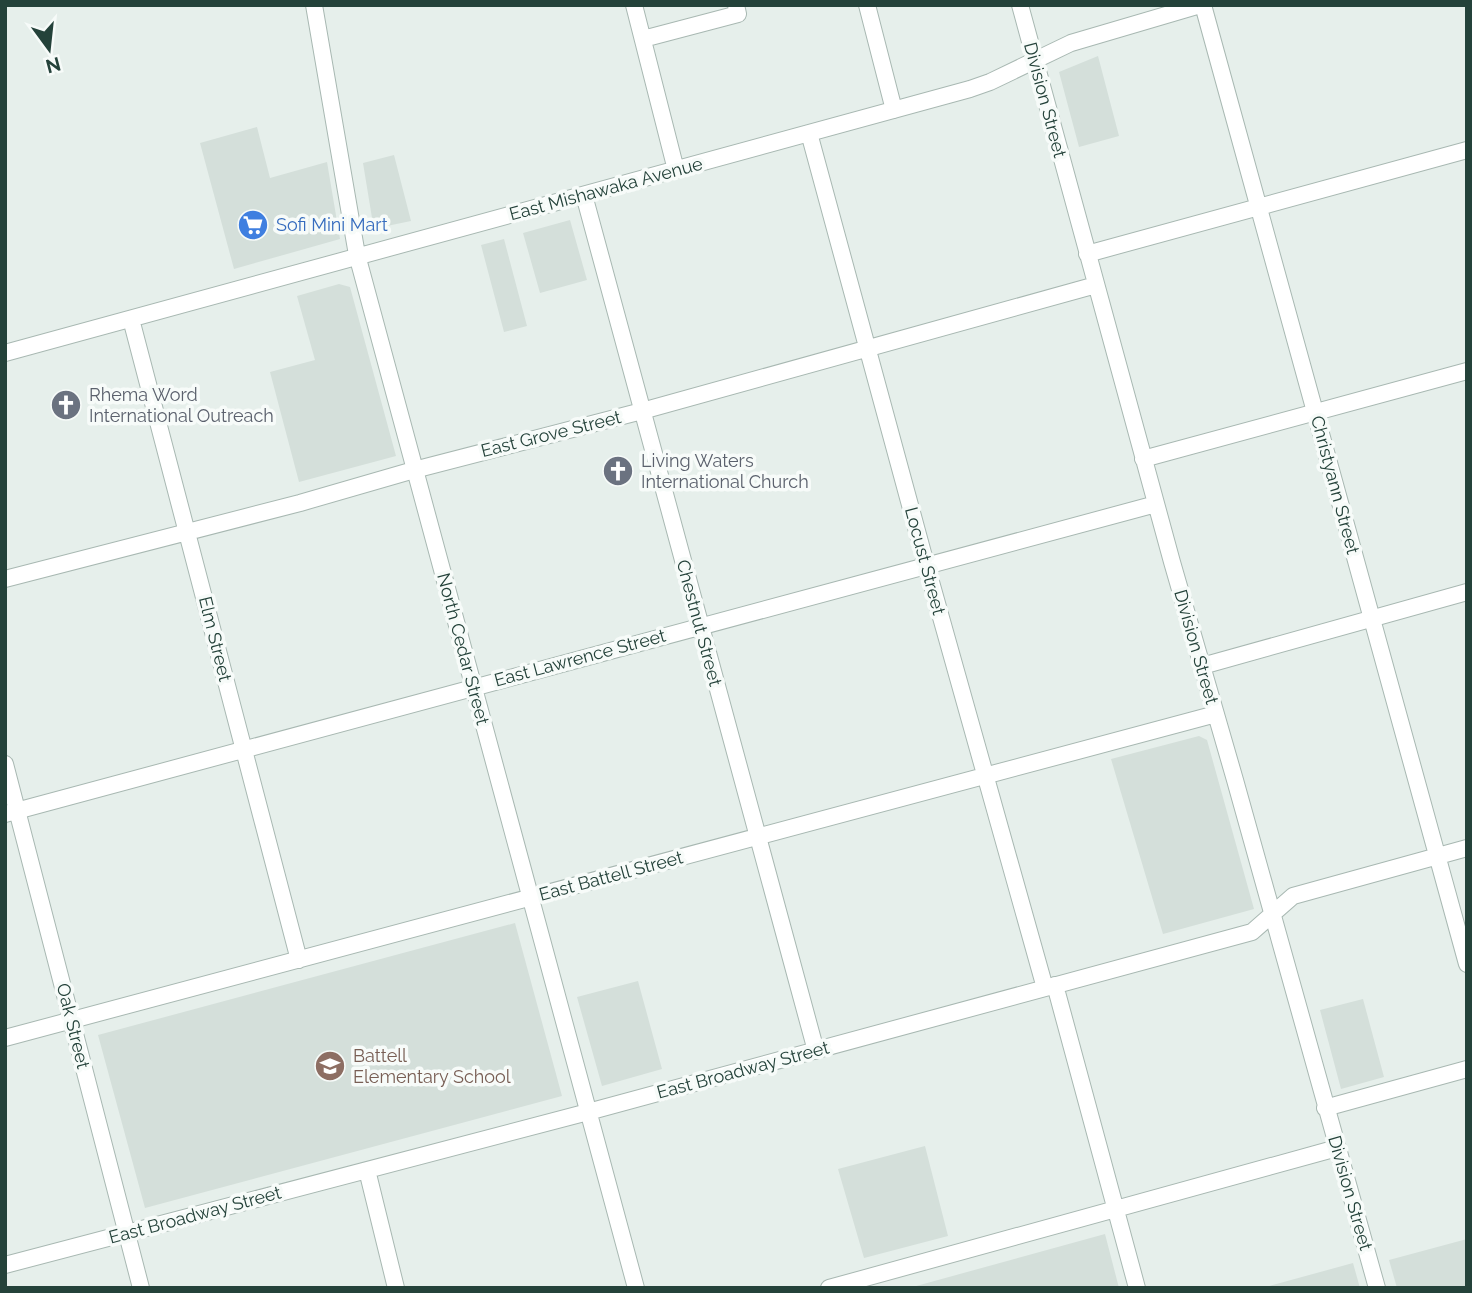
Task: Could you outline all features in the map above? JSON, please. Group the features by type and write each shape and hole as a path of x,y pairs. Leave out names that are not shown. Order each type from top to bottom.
{"street":[{"name":"North Cedar Street","path":"314,5 357,255 636,1288"},
{"path":"634,5 676,170"},
{"path":"643,39 738,14 736,5"},
{"path":"867,5 894,110"},
{"name":"Division Street","path":"1020,5 1143,459 1377,1288"},
{"name":"East Mishawaka Avenue","path":"5,353 894,110 990,82 1085,38 1201,5"},
{"name":"Christyann Street","path":"1201,5 1467,964"},
{"name":"Locust Street","path":"809,133 985,775 1137,1288"},
{"path":"1087,254 1467,150"},
{"name":"Chestnut Street","path":"584,195 816,1051"},
{"name":"East Grove Street","path":"5,579 188,533 414,470 642,411 1096,285"},
{"name":"Elm Street","path":"131,319 299,960"},
{"path":"1143,459 1467,371"},
{"name":"East Lawrence Street","path":"11,812 1156,503"},
{"path":"1202,666 1467,592"},
{"name":"East Battell Street","path":"5,1038 1216,714"},
{"name":"Oak Street","path":"5,764 11,812 72,1021 141,1288"},
{"name":"East Broadway Street","path":"5,1265 588,1112 1252,932 1293,896 1467,848"},
{"path":"1325,1108 1467,1069"},
{"path":"829,1288 1337,1148"},
{"path":"367,1170 396,1288"}],"shaded area":[{"path":"1098,56 1119,136 1079,147 1059,72"},
{"path":"257,127 270,178 327,162 340,239 234,269 200,143"},
{"path":"394,155 411,221 377,228 373,224 363,163"},
{"path":"570,220 587,280 540,293 523,233"},
{"path":"504,239 527,326 504,332 481,245"},
{"path":"339,284 350,287 396,456 299,482 270,372 315,360 297,296"},
{"path":"1199,736 1207,740 1254,909 1163,934 1111,759"},
{"name":"Battell Elementary School","path":"515,923 562,1096 145,1208 98,1035"},
{"path":"638,981 662,1069 602,1086 577,997"},
{"path":"1363,999 1384,1077 1341,1089 1320,1010"},
{"path":"925,1146 948,1236 864,1258 838,1169"},
{"path":"1105,1234 1119,1288 909,1288"},
{"path":"1467,1239 1467,1288 1397,1288 1389,1260"},
{"path":"1353,1263 1360,1288 1262,1288"}],"place":[{"name":"Sofi Mini Mart","path":"253,225"},
{"name":"Rhema Word International Outreach","path":"66,405"},
{"name":"Living Waters International Church","path":"618,471"},
{"name":"Battell Elementary School","path":"330,1066"}]}
